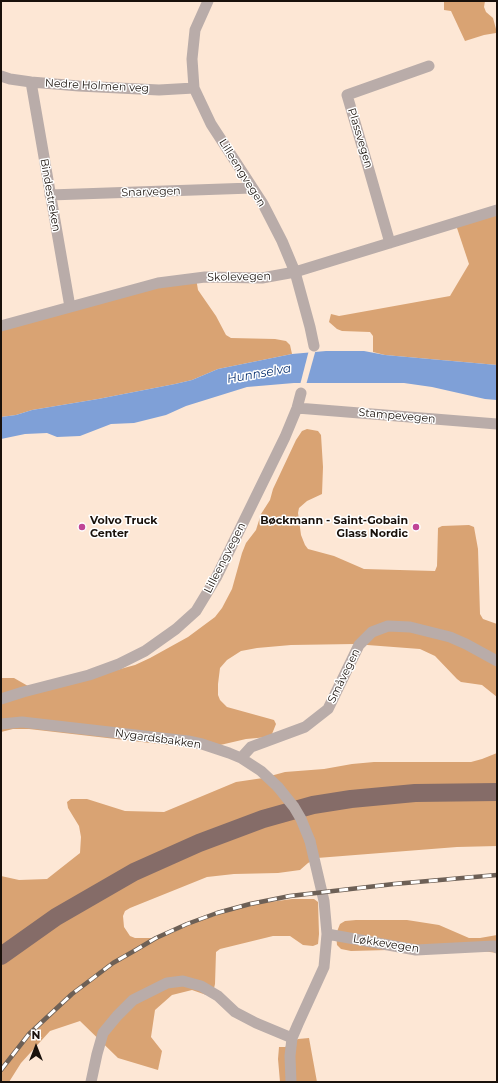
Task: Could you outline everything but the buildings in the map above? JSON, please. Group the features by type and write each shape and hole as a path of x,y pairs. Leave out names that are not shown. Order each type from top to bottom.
{"highway":[{"path":"1,956 56,917 134,872 199,843 263,819 313,805 351,799 416,793 497,792"}],"street":[{"name":"Lilleengvegen","path":"208,1 195,30 192,59 194,88 211,124 263,204 282,241 295,272 314,346"},
{"name":"Plassvegen","path":"390,243 347,95 429,66"},
{"name":"Nedre Holmen veg","path":"1,76 31,82 159,90 194,88"},
{"name":"Bindestreken","path":"31,82 70,307"},
{"name":"Snarvegen","path":"50,195 252,188"},
{"name":"Skolevegen","path":"1,326 158,283 205,277 262,278 295,272 497,210"},
{"name":"Lilleengvegen","path":"1,699 89,675 119,664 146,651 176,629 196,611 216,578 285,437 297,408 301,393"},
{"name":"Stampevegen","path":"297,408 497,424"},
{"name":"Småvegen","path":"240,758 251,747 305,727 328,709 359,645 372,632 388,626 410,627 450,637 497,661"},
{"name":"Nygardsbakken","path":"1,724 22,722 188,741 216,748 240,758 261,771 278,786 301,819 310,841 324,901 327,934 324,967 292,1038 290,1056 291,1082"},
{"name":"Løkkevegen","path":"327,934 416,950 495,947"},
{"path":"92,1082 97,1054 103,1033 133,1000 167,983 182,981 201,986 218,996 235,1012 256,1023 292,1038"}],"shaded area":[{"path":"444,1 485,1 484,7 486,12 493,18 496,33 465,41 451,11 444,10"},
{"path":"497,206 497,365 385,355 373,352 373,336 370,332 342,331 337,329 329,322 331,314 339,316 450,296 469,264 455,222"},
{"path":"196,278 198,290 216,316 226,335 231,338 275,339 286,341 290,345 292,354 218,369 192,380 175,384 1,417 1,322"},
{"path":"307,429 318,431 321,435 323,467 322,494 307,501 299,508 298,513 301,535 308,549 334,556 364,569 435,571 437,566 438,528 442,526 469,525 474,527 478,549 480,614 483,619 497,624 497,697 482,685 461,682 435,656 420,649 354,644 291,645 241,651 227,660 220,668 218,695 220,700 227,707 274,720 276,724 272,734 268,737 246,739 203,749 29,729 13,729 1,732 1,678 14,678 28,686 113,671 135,665 188,637 215,617 222,608 232,589 246,543 256,530 261,514 270,500 273,489 296,440 302,431"},
{"path":"497,753 497,846 457,847 317,858 300,870 278,873 234,874 207,877 130,908 125,911 123,916 124,927 130,936 135,938 152,938 172,933 192,923 249,905 292,899 314,899 318,902 318,944 313,946 303,945 290,936 273,936 220,949 216,952 215,984 212,997 192,990 172,995 155,1010 151,1037 162,1051 158,1070 118,1058 80,1021 50,1031 21,1063 9,1082 1,1082 1,876 19,880 47,879 80,853 81,837 79,826 68,808 67,802 71,799 87,799 125,811 164,812 236,782 263,778 285,772 324,769 374,762 471,762"},
{"path":"407,920 439,925 469,938 497,935 497,953 462,948 351,951 341,949 337,945 336,934 340,924 345,921"},
{"path":"309,1038 317,1082 280,1082 278,1059 279,1047 285,1047 298,1039"}],"water":[{"name":"Hunnselva","path":"326,351 364,351 385,355 497,365 497,400 404,383 294,383 247,387 186,406 166,415 134,423 111,424 80,436 57,437 47,433 25,434 1,439 1,417 175,384 192,380 218,369 292,354"}],"pier":[{"path":"316,349 306,385 300,385 309,350"}],"railway":[{"path":"1,1070 29,1034 72,994 113,963 156,938 187,924 217,913 250,904 290,896 394,884 497,875"}],"place":[{"name":"Volvo Truck Center","path":"82,527"},
{"name":"Bøckmann - Saint-Gobain Glass Nordic","path":"416,527"}]}
